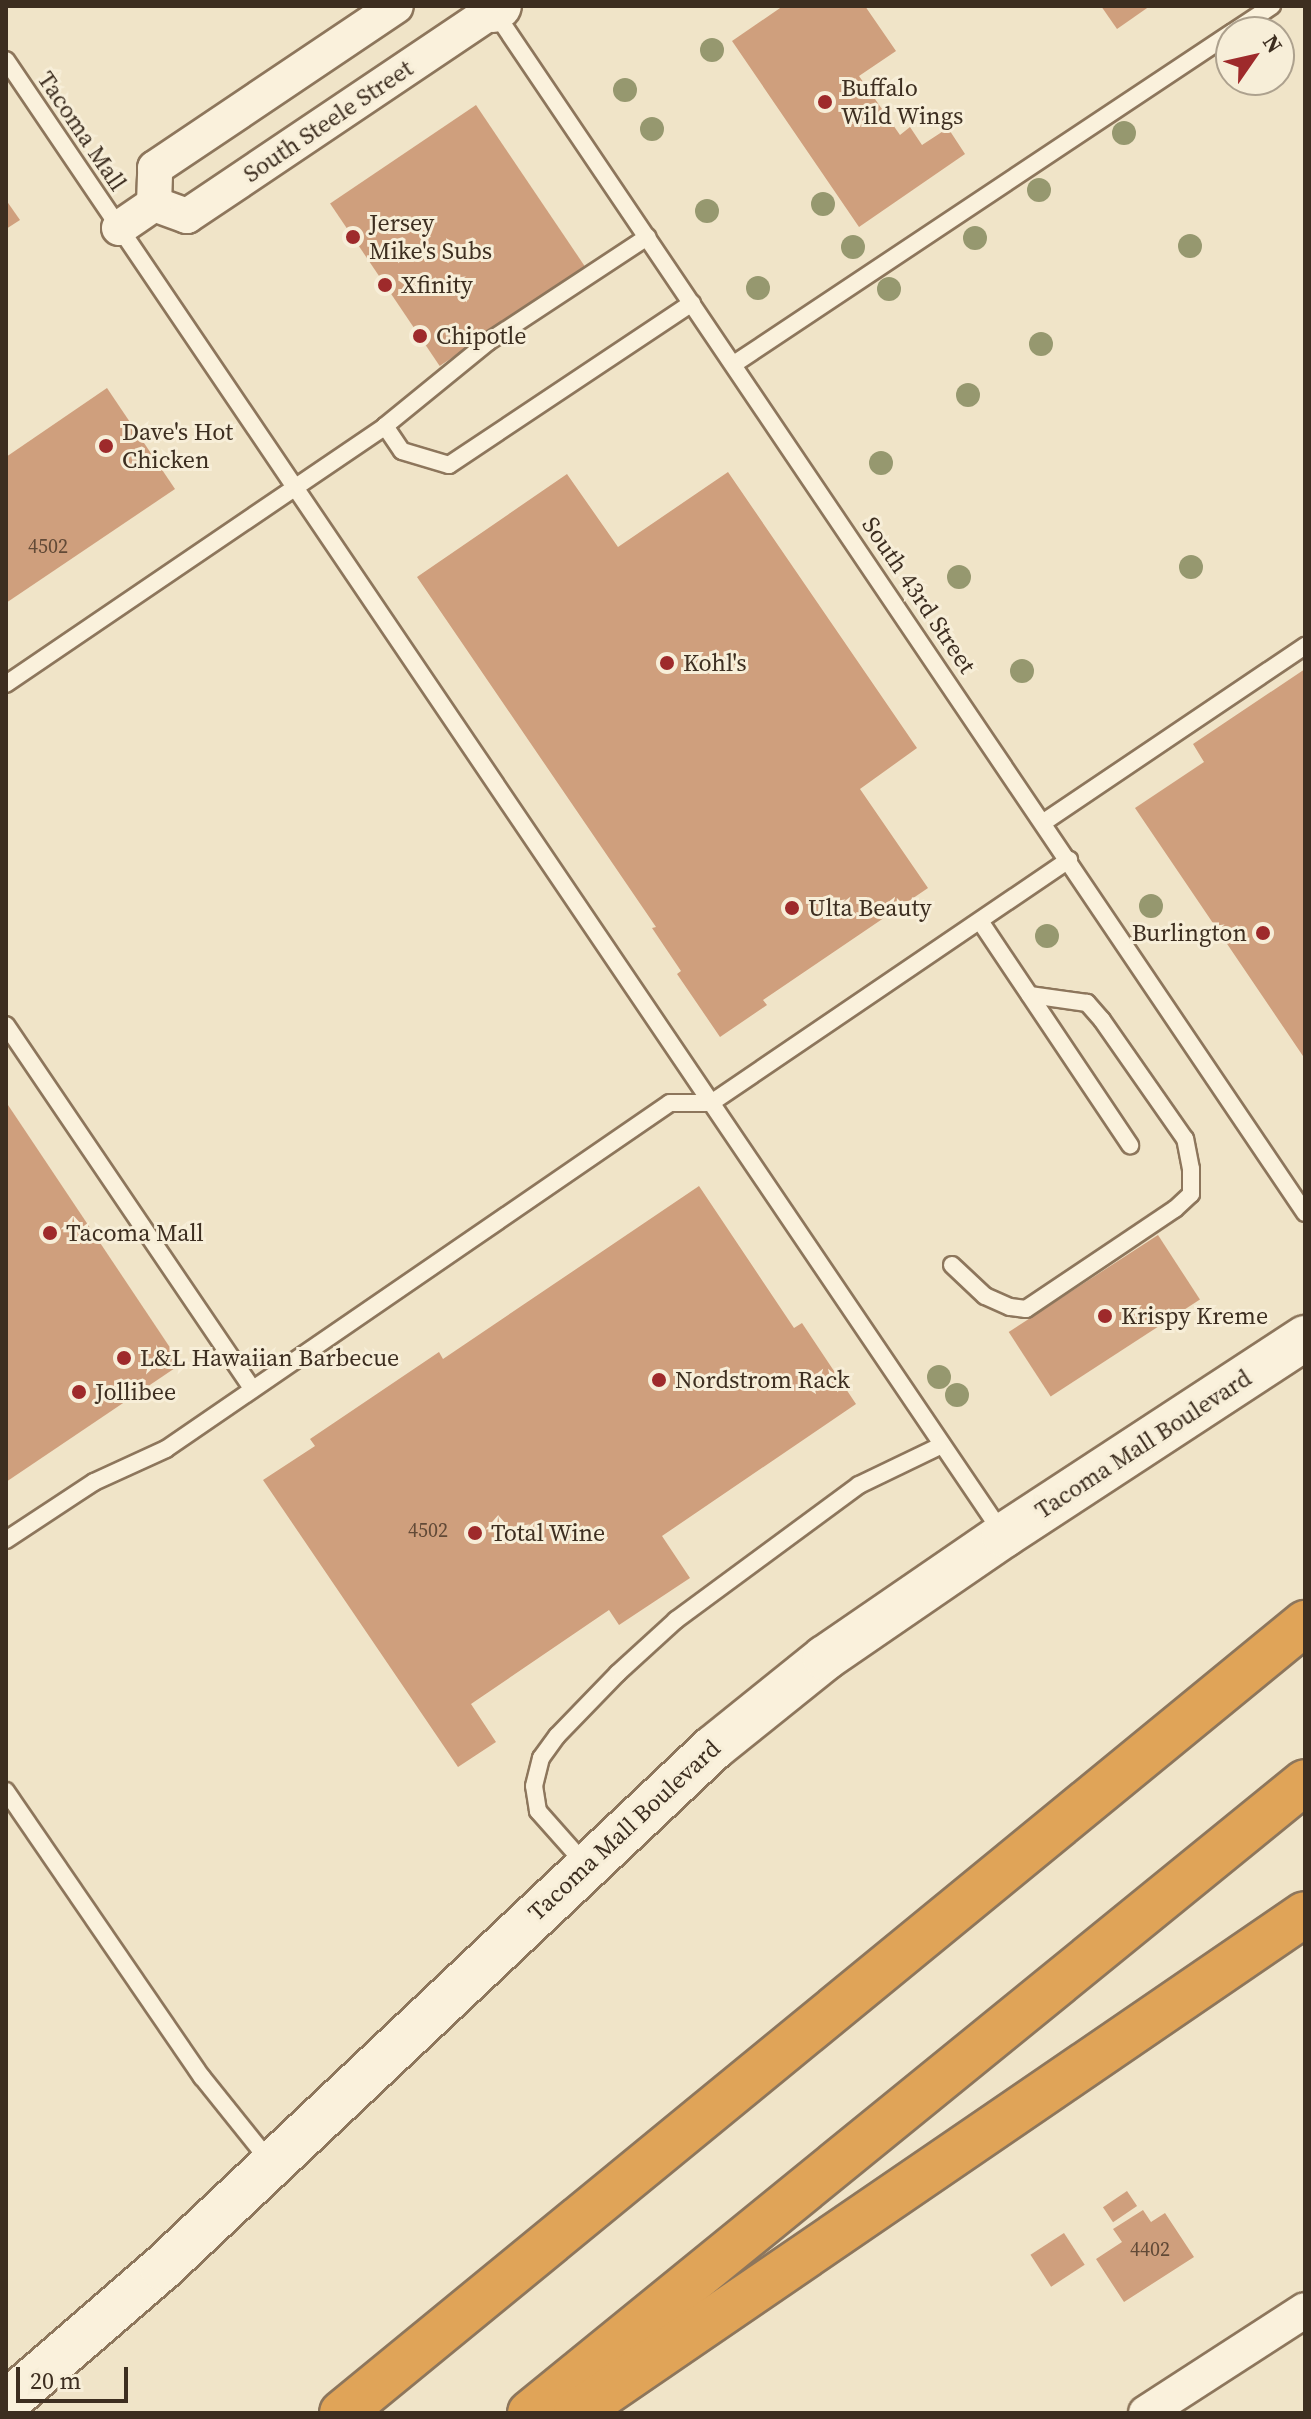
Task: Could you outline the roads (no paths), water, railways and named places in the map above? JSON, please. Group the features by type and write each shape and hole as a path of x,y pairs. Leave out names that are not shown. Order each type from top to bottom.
{"highway":[{"path":"342,2413 1305,1623"},
{"path":"530,2413 1305,1782"},
{"path":"576,2413 1305,1914"}],"street":[{"path":"119,228 154,204 155,168 396,6"},
{"name":"South Steele Street","path":"154,204 187,216 494,7"},
{"name":"Tacoma Mall Boulevard","path":"6,2403 162,2268 585,1864 713,1748 825,1658 1004,1535 1305,1338"},
{"path":"1146,2413 1305,2310"}],"lane":[{"name":"South 43rd Street","path":"494,7 1069,860 1299,1193 1305,1213"},
{"path":"734,364 1215,44"},
{"name":"Tacoma Mall","path":"6,60 292,488 1004,1535"},
{"path":"6,684 385,426 488,342 647,237"},
{"path":"385,426 402,451 449,465 692,303"},
{"path":"1044,822 1305,646"},
{"path":"6,1540 94,1482 166,1449 670,1103 711,1103 1069,860"},
{"path":"980,921 1130,1145"},
{"path":"952,1265 985,1296 1010,1307 1026,1309 1175,1209 1191,1194 1191,1169 1185,1139 1102,1020 1087,1003 1030,995"},
{"path":"6,1025 252,1389"},
{"path":"585,1864 538,1811 534,1786 541,1758 557,1736 618,1673 676,1620 859,1485 942,1445"},
{"path":"6,1791 202,2077 271,2163"}],"place":[{"name":"Buffalo Wild Wings","path":"825,102"},
{"name":"Jersey Mike's Subs","path":"353,237"},
{"name":"Xfinity","path":"385,285"},
{"name":"Chipotle","path":"420,336"},
{"name":"Dave's Hot Chicken","path":"106,446"},
{"name":"Kohl's","path":"667,663"},
{"name":"Ulta Beauty","path":"792,908"},
{"name":"Burlington","path":"1263,933"},
{"name":"Tacoma Mall","path":"50,1233"},
{"name":"Krispy Kreme","path":"1105,1316"},
{"name":"L&L Hawaiian Barbecue","path":"124,1358"},
{"name":"Nordstrom Rack","path":"659,1380"},
{"name":"Jollibee","path":"79,1392"},
{"name":"Total Wine","path":"475,1533"}]}
